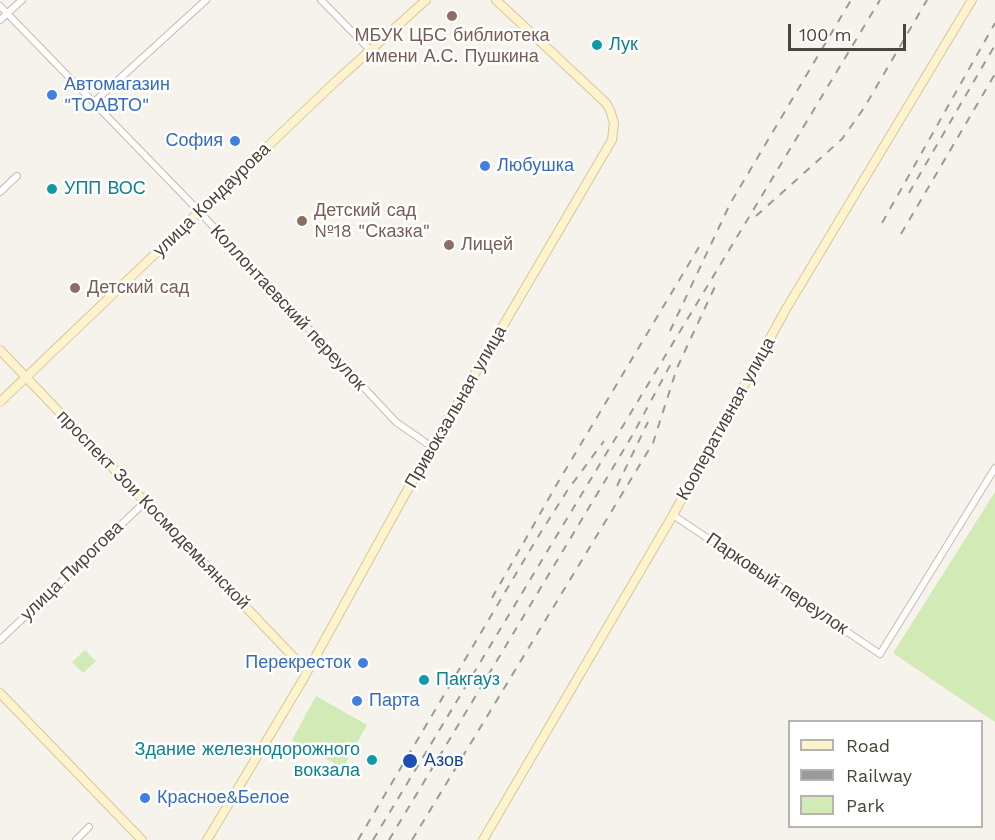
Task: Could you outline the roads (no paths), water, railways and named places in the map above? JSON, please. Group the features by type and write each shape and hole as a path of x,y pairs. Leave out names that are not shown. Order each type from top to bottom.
{"street":[{"path":"0,20 22,0"},
{"path":"94,102 206,0"},
{"path":"321,0 370,50"},
{"name":"улица Кондаурова","path":"0,402 370,50 426,0"},
{"name":"Привокзальная улица","path":"207,840 308,670 432,447 615,132 612,116 606,103 496,0"},
{"name":"Кооперативная улица","path":"483,840 673,515 786,309 972,0"},
{"name":"Коллонтаевский переулок","path":"0,6 199,212 396,422 432,447"},
{"path":"0,192 17,176"},
{"name":"проспект Зои Космодемьянской","path":"0,350 308,670"},
{"name":"Парковый переулок","path":"673,515 880,654 995,468"},
{"name":"улица Пирогова","path":"0,640 145,502"},
{"path":"0,693 142,840"},
{"path":"76,840 89,827"}],"railway":[{"path":"670,331 730,204 851,0"},
{"path":"373,840 880,0"},
{"path":"756,216 842,139 864,108 927,0"},
{"path":"882,223 995,23"},
{"path":"909,193 995,45"},
{"path":"901,234 995,74"},
{"path":"492,598 557,484 699,247"},
{"path":"412,840 653,443 677,368 718,280"},
{"path":"389,840 632,436 673,360"},
{"path":"617,486 648,422"},
{"path":"358,840 536,540 567,491 604,441"}],"place":[{"name":"МБУК ЦБС библиотека имени А.С. Пушкина","path":"452,16"},
{"name":"Лук","path":"597,45"},
{"name":"Автомагазин \"ТОАВТО\"","path":"52,95"},
{"name":"София","path":"235,141"},
{"name":"Любушка","path":"485,166"},
{"name":"УПП ВОС","path":"52,189"},
{"name":"Детский сад №18 \"Сказка\"","path":"302,221"},
{"name":"Лицей","path":"449,245"},
{"name":"Детский сад","path":"75,288"},
{"name":"Перекресток","path":"363,663"},
{"name":"Пакгауз","path":"424,680"},
{"name":"Парта","path":"357,701"},
{"name":"Здание железнодорожного вокзала","path":"372,760"},
{"name":"Азов","path":"410,761"},
{"name":"Красное&Белое","path":"145,798"}]}
